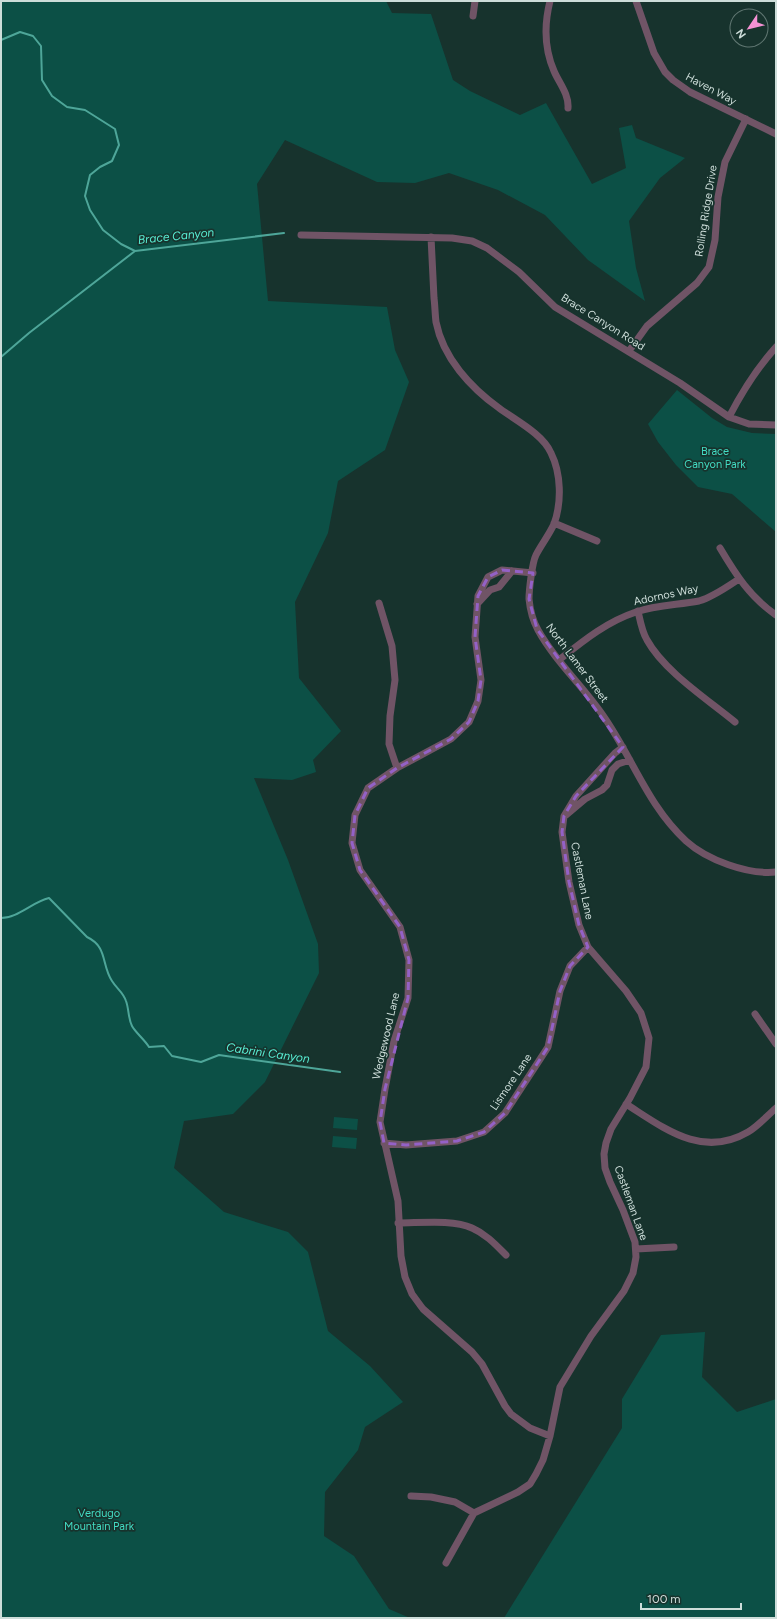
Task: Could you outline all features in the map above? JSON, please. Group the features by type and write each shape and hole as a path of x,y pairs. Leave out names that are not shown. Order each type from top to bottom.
{"street":[{"path":"473,16 475,1"},
{"path":"550,1 546,23 547,46 551,63 566,94 568,108"},
{"name":"Haven Way","path":"636,1 654,53 665,72 681,87 776,134"},
{"name":"Rolling Ridge Drive","path":"629,351 647,326 697,283 709,266 715,240 718,197 725,162 746,119"},
{"name":"Brace Canyon Road","path":"301,235 431,237 472,241 487,248 518,272 555,307 680,382 728,417 749,424 776,425"},
{"name":"North Lamer Street","path":"431,237 436,323 445,348 471,385 486,399 537,435 551,451 558,476 559,497 554,523 534,558 529,593 531,611 537,629 559,660 602,713 659,811 687,842 699,851 722,862 763,873 776,872"},
{"path":"728,417 759,365 776,346"},
{"path":"554,523 597,541"},
{"path":"720,548 739,579 762,605 776,615"},
{"name":"Wedgewood Lane","path":"533,573 502,570 488,577 478,596 475,637 480,680 478,701 468,722 451,739 397,768 368,788 355,815 352,843 360,870 400,927 409,960 408,998 394,1040 380,1122 398,1201 398,1223 405,1277 412,1294 423,1309 472,1352 482,1364 511,1414 530,1428 550,1436"},
{"path":"477,604 490,590 499,587 512,571"},
{"name":"Adornos Way","path":"559,660 594,632 614,620 638,611 700,600 718,592 739,579"},
{"path":"379,603 392,646 395,680 390,716 389,744 397,768"},
{"path":"638,611 646,639 657,655 670,669 734,722"},
{"name":"Castleman Lane","path":"474,1513 518,1492 530,1484 543,1460 550,1436 560,1387 591,1336 624,1291 633,1273 636,1250 623,1210 605,1168 606,1143 611,1129 646,1067 649,1038 641,1013 626,991 588,947 579,925 569,882 562,832 564,816 576,796 615,753 623,747"},
{"path":"564,816 585,799 602,790 607,785 612,770 618,764 630,760"},
{"name":"Lismore Lane","path":"384,1144 406,1145 457,1141 484,1132 505,1113 548,1047 560,991 570,966 588,947"},
{"path":"755,1014 776,1044"},
{"path":"626,1104 675,1134 686,1139 721,1142 735,1139 749,1132 776,1108"},
{"path":"398,1223 453,1223 472,1228 488,1238 506,1255"},
{"path":"636,1250 674,1247"},
{"path":"411,1496 431,1497 455,1502 474,1513 446,1563"}],"highlighted area":[{"path":"502,570 533,573 529,599 537,629 623,747 576,796 564,816 562,832 569,882 579,925 588,947 570,966 560,991 548,1047 505,1113 484,1132 457,1141 406,1145 384,1143 380,1122 385,1089 408,998 409,960 400,927 360,870 352,843 355,815 368,788 397,768 451,739 469,722 478,701 481,680 475,637 478,596 488,577"}],"green space":[{"name":"Verdugo Mountain Park","path":"1,1 386,1 392,13 431,14 453,80 470,91 520,115 546,103 592,184 626,168 619,128 632,125 636,138 685,158 660,178 629,221 636,268 645,301 588,260 545,215 498,190 449,173 415,183 377,182 285,140 257,184 268,301 387,307 395,350 409,382 385,450 338,481 328,533 295,602 299,678 341,731 313,760 316,772 292,780 254,778 288,860 318,944 319,973 265,1082 233,1114 184,1121 174,1168 224,1212 288,1232 308,1252 328,1331 370,1366 403,1402 365,1427 358,1450 325,1492 324,1536 354,1556 389,1609 410,1618 1,1618"},
{"name":"Brace Canyon Park","path":"677,390 712,418 727,427 752,433 776,434 776,532 732,494 698,487 676,465 658,442 648,424"},
{"path":"334,1117 358,1119 357,1130 333,1128"},
{"path":"333,1136 357,1138 356,1149 332,1147"},
{"path":"705,1332 702,1377 737,1412 776,1399 776,1618 504,1618 622,1428 622,1399 661,1335"}],"waterway":[{"name":"Brace Canyon","path":"1,40 20,32 33,36 41,46 42,80 52,96 67,107 85,110 115,129 119,145 112,161 100,167 90,175 85,196 90,210 103,230 121,244 135,251 284,233"},
{"path":"1,357 29,333 135,251"},
{"name":"Cabrini Canyon","path":"1,918 19,913 49,898 87,937 94,941 98,946 109,975 125,998 132,1026 149,1047 164,1046 172,1056 201,1062 219,1055 340,1072"}]}
